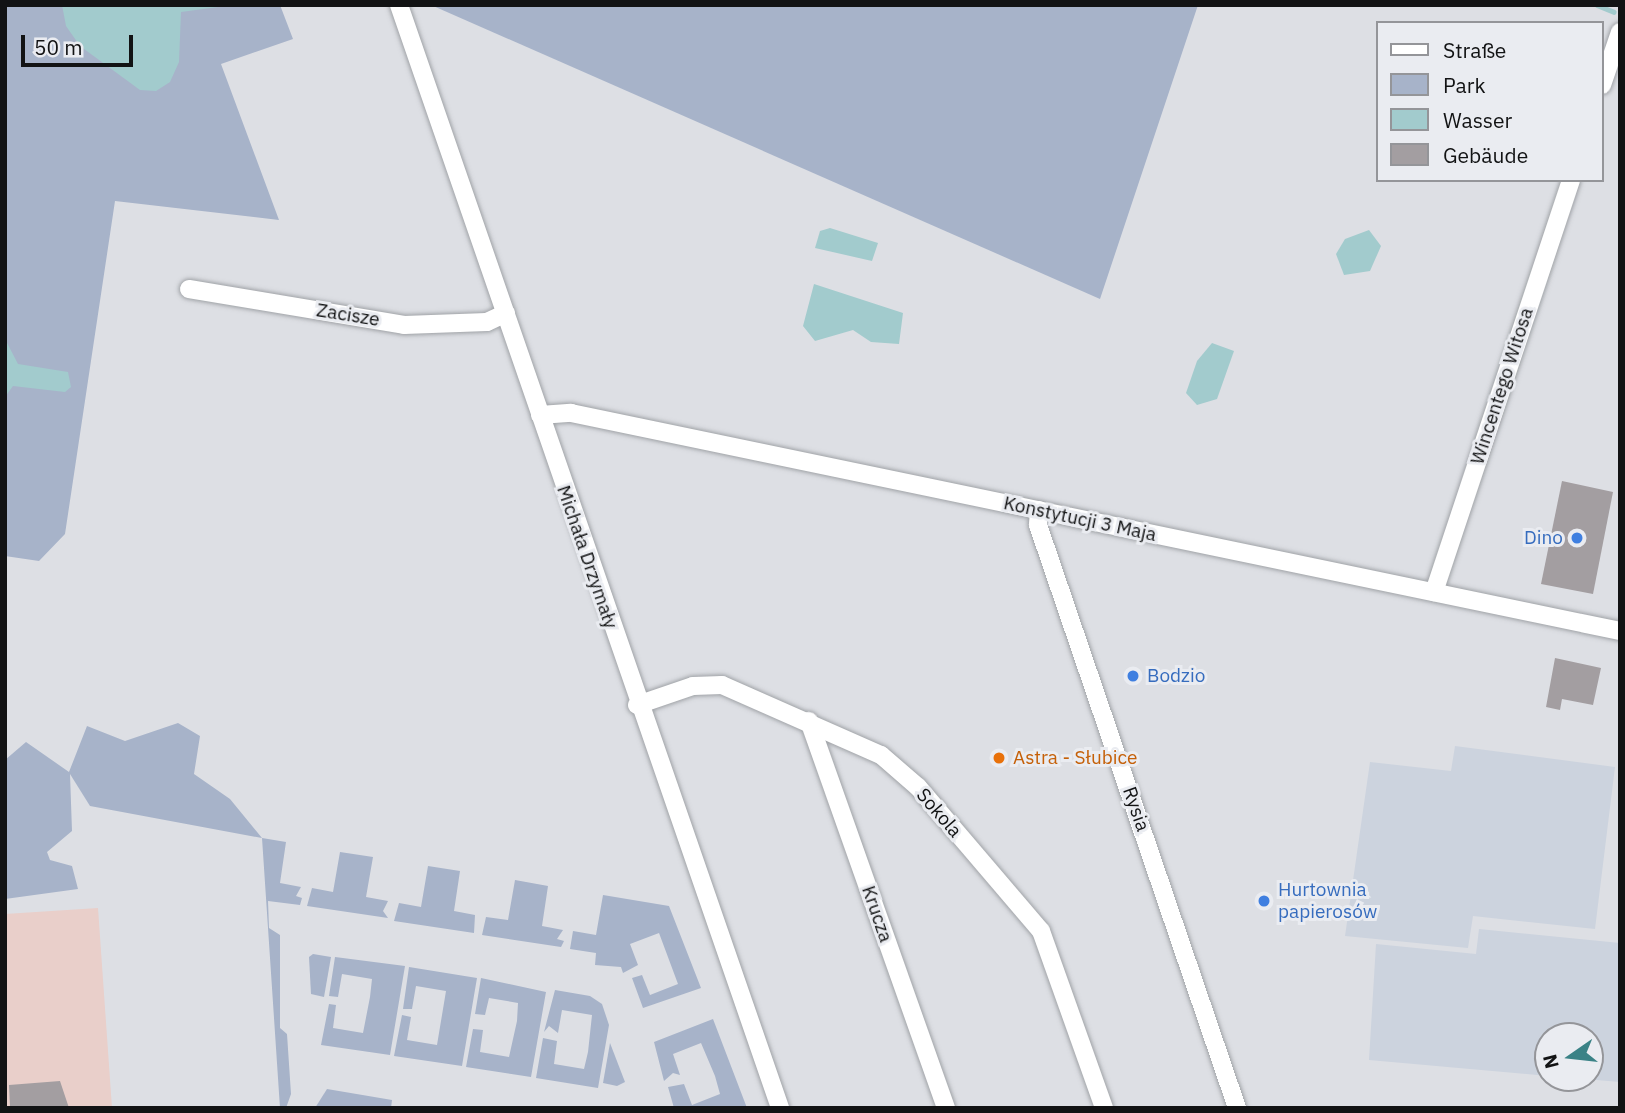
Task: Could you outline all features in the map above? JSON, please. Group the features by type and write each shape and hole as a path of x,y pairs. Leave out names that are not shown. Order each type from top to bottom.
{"street":[{"name":"Michała Drzymały","path":"399,5 506,313 637,705 780,1108"},
{"path":"1604,79 1620,32"},
{"name":"Wincentego Witosa","path":"1434,592 1570,182"},
{"name":"Zacisze","path":"189,289 404,325 487,321 506,313"},
{"name":"Konstytucji 3 Maja","path":"540,415 571,414 1620,631"},
{"name":"Rysia","path":"1039,510 1038,526 1237,1108"},
{"name":"Sokola","path":"637,705 693,686 722,685 809,721 881,755 918,787 1041,931 1104,1108"},
{"name":"Krucza","path":"809,721 946,1108"}],"shaded area":[{"path":"1455,746 1615,767 1595,929 1473,916 1468,948 1345,936 1370,762 1451,771"},
{"path":"98,908 112,1108 5,1108 5,914"},
{"path":"1479,929 1620,943 1620,1082 1604,1081 1604,1022 1534,1022 1534,1075 1369,1060 1376,944 1476,954"}],"green space":[{"path":"5,5 280,5 293,39 221,64 279,220 115,201 65,534 39,561 5,556"},
{"path":"431,5 1198,5 1100,299"},
{"path":"178,723 200,736 194,774 230,799 262,838 90,806 70,774 72,831 47,852 50,860 72,866 78,889 5,899 5,760 26,742 69,772 87,726 125,741"},
{"path":"262,838 286,842 280,883 301,887 296,896 302,898 300,905 268,901 269,928 280,935 280,1028 287,1034 291,1094 286,1108 280,1108"},
{"path":"340,852 373,857 366,897 388,901 383,911 388,918 307,906 312,888 333,892"},
{"path":"428,866 460,871 454,911 475,915 474,933 394,921 399,903 421,907"},
{"path":"515,880 548,886 542,926 563,930 557,939 564,941 561,947 482,935 486,917 508,920"},
{"path":"603,895 669,906 701,988 643,1008 632,978 642,975 650,995 678,984 659,933 630,944 638,965 623,973 621,967 595,965 596,953 570,949 573,931 596,935"},
{"path":"313,954 331,957 324,997 311,994 309,957"},
{"path":"335,957 405,966 390,1055 321,1045 329,1004 336,1005 333,1028 363,1033 370,997 372,979 342,974 338,997 329,996"},
{"path":"409,967 477,978 462,1066 394,1056 402,1015 411,1017 407,1040 437,1045 446,991 416,986 412,1009 403,1009"},
{"path":"481,978 546,992 531,1077 466,1067 473,1029 483,1030 480,1052 509,1057 517,1021 518,1003 489,998 485,1015 475,1014"},
{"path":"555,990 590,996 602,1004 609,1025 598,1088 536,1078 543,1038 557,1041 554,1064 584,1069 588,1052 592,1015 562,1010 558,1033 549,1026 544,1032"},
{"path":"713,1019 747,1108 674,1108 668,1087 684,1084 692,1105 720,1094 715,1076 701,1043 673,1054 680,1075 673,1073 664,1081 654,1042"},
{"path":"610,1043 625,1082 617,1086 603,1083"},
{"path":"327,1089 392,1100 391,1108 315,1108"}],"water":[{"path":"62,5 233,5 181,12 179,62 170,82 156,91 140,90 80,46 66,26"},
{"path":"830,228 878,243 872,261 815,248 820,231"},
{"path":"1369,230 1381,246 1370,271 1344,275 1336,254 1345,239"},
{"path":"814,284 903,313 899,344 871,342 853,330 815,341 803,326"},
{"path":"5,339 18,364 68,372 71,387 65,392 13,386 5,397"},
{"path":"1212,343 1234,351 1217,399 1197,405 1186,393 1197,361"}],"building":[{"name":"Dino","path":"1562,481 1613,492 1593,594 1541,584"},
{"path":"1555,658 1601,668 1593,705 1562,699 1560,710 1546,707"},
{"path":"60,1081 69,1108 10,1107 9,1085"}],"waterway":[{"path":"1597,5 1614,12"}],"place":[{"name":"Dino","path":"1577,538"},
{"name":"Bodzio","path":"1133,676"},
{"name":"Astra - Słubice","path":"999,758"},
{"name":"Hurtownia papierosów","path":"1264,901"}]}
